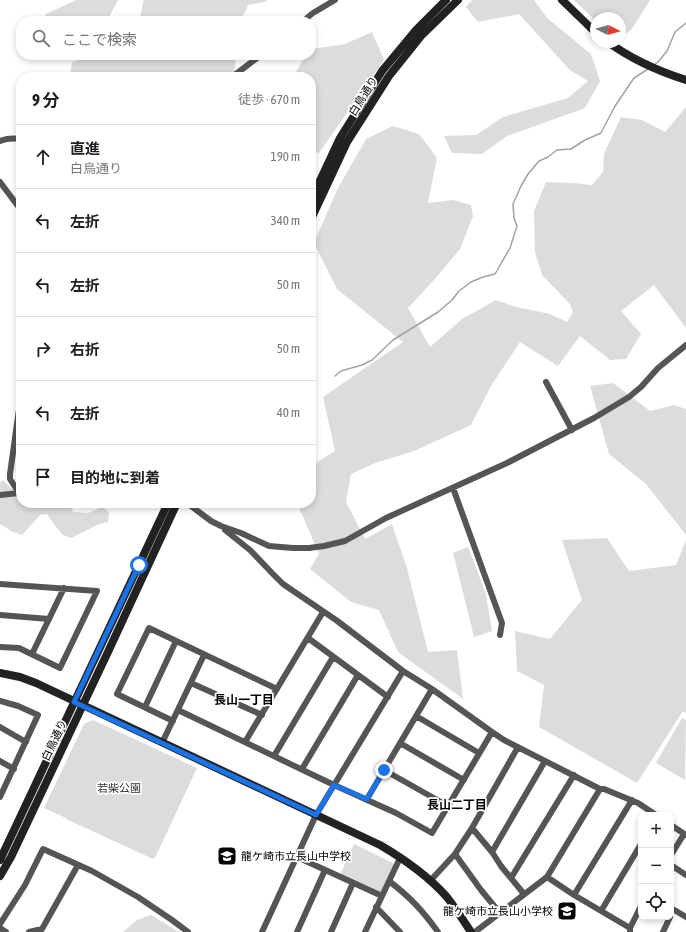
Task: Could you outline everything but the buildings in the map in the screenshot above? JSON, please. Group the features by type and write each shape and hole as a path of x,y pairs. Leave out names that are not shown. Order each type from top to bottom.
{"main road":[{"name":"白鳥通り","path":"316,189 340,138 382,71 416,30 446,0"},
{"name":"白鳥通り","path":"316,208 347,142 389,76 421,36 458,0"},
{"path":"562,0 590,27"},
{"path":"617,48 648,66 686,80"},
{"name":"白鳥通り","path":"0,860 166,508"},
{"name":"白鳥通り","path":"0,876 11,857 175,508"},
{"path":"0,673 28,680 373,842 414,867 430,881 445,896 471,932"}],"street":[{"path":"309,16 335,0"},
{"path":"239,72 255,60"},
{"path":"0,141 16,138"},
{"path":"0,182 16,203"},
{"path":"194,508 211,521 269,546 309,548 345,541 386,518 507,463 600,415 641,387 658,368 686,345"},
{"path":"546,382 572,430"},
{"path":"16,431 10,474 10,479 16,487"},
{"path":"453,488 502,623 500,635"},
{"path":"0,495 16,493"},
{"path":"221,526 250,550 283,584 336,620 403,671 432,689 492,732 574,776 600,789 604,789 632,800 652,812"},
{"path":"0,584 97,590 60,668 19,648 0,647"},
{"path":"32,654 64,588"},
{"path":"245,742 323,612"},
{"path":"0,615 49,619"},
{"path":"173,721 117,694 149,628 278,689"},
{"path":"308,638 388,697"},
{"path":"145,707 176,641"},
{"path":"162,743 204,655"},
{"path":"274,756 333,656"},
{"path":"262,932 316,815 403,671"},
{"path":"302,769 358,675"},
{"path":"191,683 262,715"},
{"path":"367,799 432,689"},
{"path":"0,701 18,706 38,715 0,797"},
{"path":"178,710 396,813 432,833 492,732"},
{"path":"416,716 479,753"},
{"path":"0,728 26,742"},
{"path":"400,743 464,780"},
{"path":"430,881 455,854 472,828 518,747"},
{"path":"0,761 14,768"},
{"path":"492,852 545,761"},
{"path":"384,770 448,806"},
{"path":"511,878 574,776"},
{"path":"475,932 547,877 600,789"},
{"path":"574,895 632,800"},
{"path":"674,827 685,834 674,850"},
{"path":"472,828 492,852 500,866 524,894"},
{"path":"601,911 639,848"},
{"path":"0,924 25,885 43,849 92,872 138,897 188,932"},
{"path":"455,854 500,913"},
{"path":"297,857 382,896"},
{"path":"365,932 400,858"},
{"path":"29,932 42,929 78,865"},
{"path":"674,868 686,875"},
{"path":"297,932 325,870"},
{"path":"547,877 630,930 638,913"},
{"path":"389,881 406,893 424,912 438,932"},
{"path":"331,932 354,883"},
{"path":"376,907 400,932"},
{"path":"674,912 686,917"},
{"path":"663,932 669,920"},
{"path":"0,928 6,932"}],"green space":[{"path":"76,0 118,0 110,16 45,16 46,14"},
{"path":"145,0 268,0 248,5 243,16 141,16 143,2"},
{"path":"472,0 534,0 547,18 591,54 600,81 585,108 507,136 482,154 452,153 444,136 476,135 503,117 568,98 588,81 570,70 519,14 478,22 466,7"},
{"path":"574,0 650,0 632,29 626,34 626,12 590,12 590,15"},
{"path":"372,32 384,60 319,153 316,152 316,72 296,72 303,60 316,60 316,48 345,44"},
{"path":"78,60 236,60 234,72 71,72 72,63"},
{"path":"686,107 686,328 654,285 621,311 641,334 626,359 610,360 580,336 558,366 520,342 491,386 471,425 414,451 375,463 351,474 346,502 365,539 392,524 406,565 428,652 457,650 463,699 398,652 379,610 351,602 310,569 319,554 299,508 316,508 316,463 335,451 323,397 403,342 337,289 316,247 316,238 338,188 366,139 393,126 419,134 437,158 428,203 453,200 471,205 473,216 460,249 408,308 430,347 462,319 496,300 516,307 550,314 567,322 573,312 570,304 542,275 535,252 534,211 546,182 592,185 603,172 604,154 621,117 642,120 665,132"},
{"path":"613,383 650,411 674,405 686,409 686,535 646,484 609,454 590,386"},
{"path":"3,480 16,493 16,508 71,508 73,512 88,513 103,508 109,512 108,522 99,524 71,538 63,535 47,514 40,515 22,535 13,532 0,524 0,483"},
{"path":"607,538 629,571 676,565 686,540 686,713 683,711 637,783 539,727 544,685 517,671 515,631 550,639 582,600 562,540"},
{"path":"468,547 486,594 492,631 474,637 453,553"},
{"path":"682,718 686,720 685,780 656,763"},
{"name":"若柴公園","path":"93,720 197,768 155,858 153,859 44,808 84,724"},
{"path":"354,844 393,863 394,866 381,894 340,875"},
{"path":"151,915 179,932 123,932 137,920"}],"waterway":[{"path":"654,65 667,51 675,32 686,23"},
{"path":"335,376 341,371 362,365 372,360 393,340 438,312 452,300 459,291 471,282 495,274 510,248 517,226 514,218 513,204 528,174 539,161 548,157 557,150 571,149 585,140 601,133 615,106 634,78 648,69"}],"place":[{"name":"龍ケ崎市立長山中学校","path":"227,856"},
{"name":"龍ケ崎市立長山小学校","path":"567,911"}],"district":[{"name":"長山一丁目","path":"244,700"},
{"name":"長山二丁目","path":"457,805"}],"route":[{"path":"139,565 74,702 316,815 334,785 367,799 384,770"}]}
